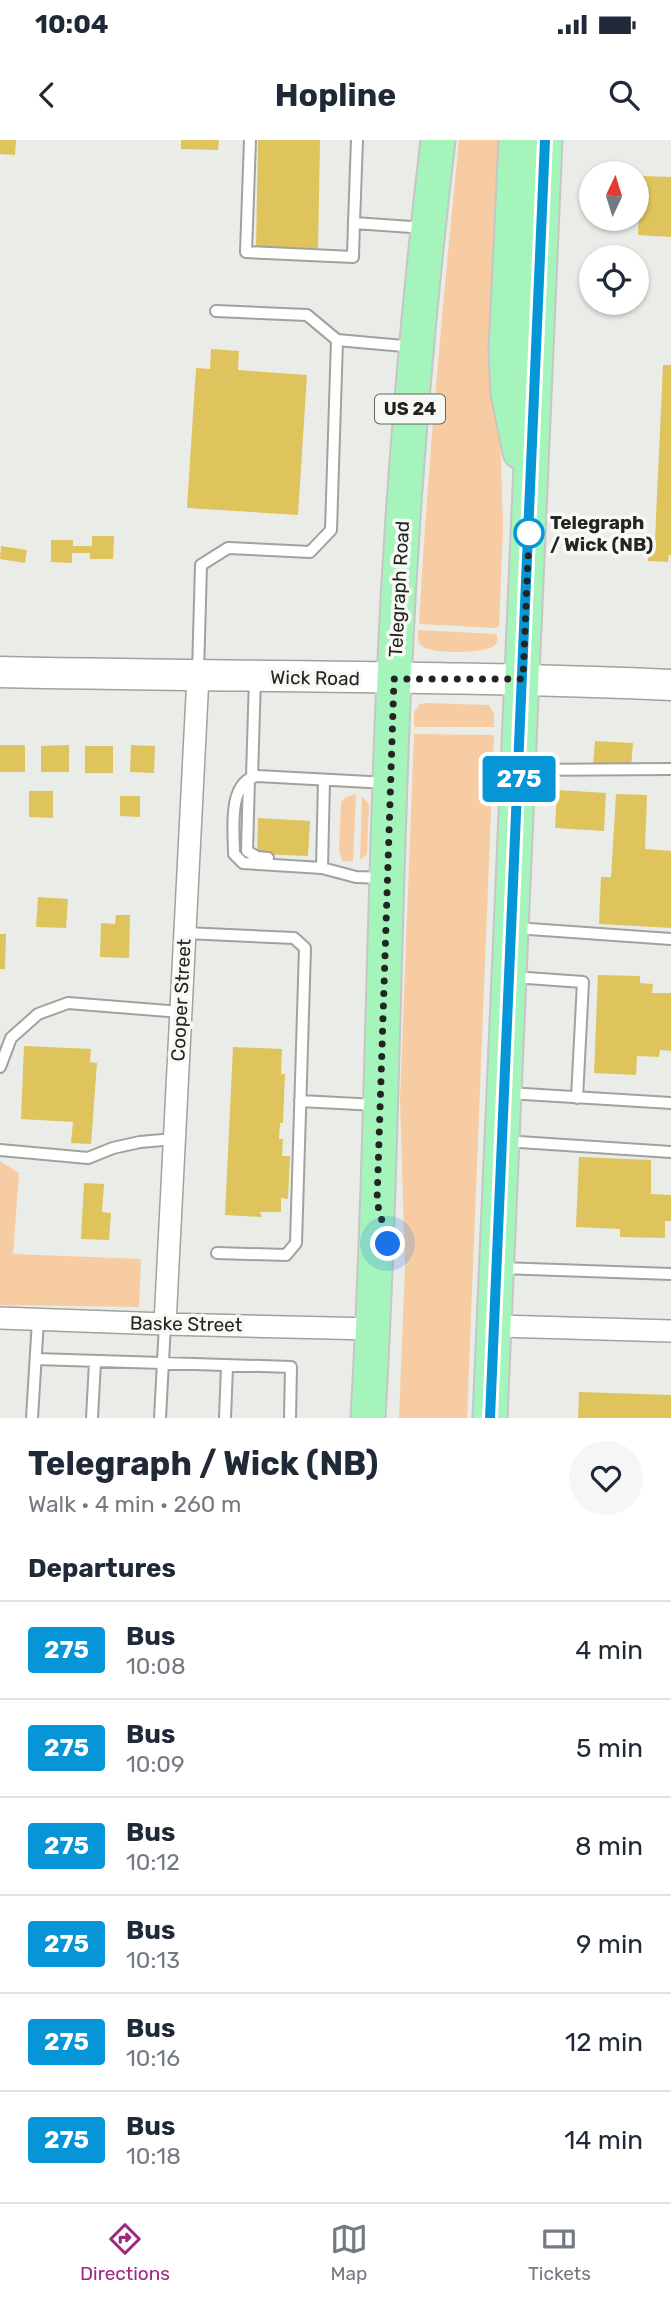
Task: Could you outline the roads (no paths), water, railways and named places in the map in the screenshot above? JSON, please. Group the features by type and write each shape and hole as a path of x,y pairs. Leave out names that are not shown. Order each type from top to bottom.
{"main road":[{"name":"Telegraph Road","path":"368,1418 394,679 409,417 438,140"},
{"path":"516,140 506,351 508,393 530,499"},
{"path":"490,1418 545,140"},
{"path":"377,1202 394,1265 390,1418"}],"street":[{"name":"Wick Road","path":"0,672 523,679 671,685"},
{"name":"Cooper Street","path":"164,1324 198,676"},
{"name":"Baske Street","path":"0,1318 373,1329"},
{"path":"495,1326 671,1331"}],"lane":[{"path":"250,140 246,252 353,257 357,140"},
{"path":"354,223 427,228"},
{"path":"216,311 307,314 337,340 416,347"},
{"path":"198,676 201,565 228,548 310,552 331,530 337,340"},
{"path":"255,677 250,778 235,796 234,854 243,863 319,867 356,877 387,878"},
{"path":"519,770 671,769"},
{"path":"250,778 391,784"},
{"path":"319,867 324,780"},
{"path":"512,928 671,939"},
{"path":"185,933 294,938 305,948 296,1243 286,1255 217,1253"},
{"path":"510,976 583,982 577,1098"},
{"path":"0,1067 11,1038 38,1014 68,1003 181,1012"},
{"path":"505,1092 671,1103"},
{"path":"300,1101 379,1105"},
{"path":"0,1150 88,1158 113,1148 140,1142 174,1139"},
{"path":"503,1141 671,1152"},
{"path":"497,1268 671,1274"},
{"path":"32,1418 38,1320"},
{"path":"160,1418 164,1324"},
{"path":"36,1359 291,1367 290,1418"},
{"path":"92,1418 95,1362"},
{"path":"225,1418 227,1366"}],"place":[{"name":"Telegraph / Wick (NB)","path":"529,533"}]}
